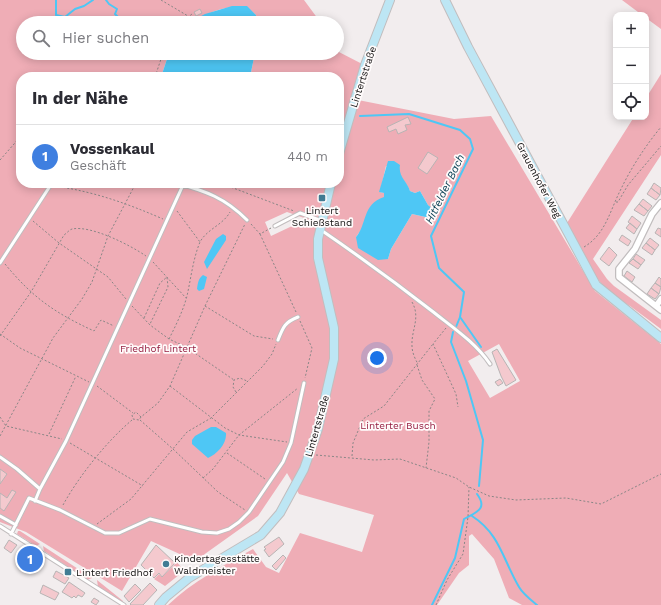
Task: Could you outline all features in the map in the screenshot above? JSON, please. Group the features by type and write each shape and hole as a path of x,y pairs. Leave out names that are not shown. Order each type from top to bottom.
{"main road":[{"name":"Lintertstraße","path":"344,137 365,65 390,0"},
{"name":"Grauenhofer Weg","path":"445,0 468,47 576,251 596,285 661,338"},
{"name":"Lintertstraße","path":"159,605 166,596 189,578 261,535 271,525 295,487 310,453 318,429 330,379 335,342 334,328 318,258 321,225 330,188"}],"street":[{"path":"661,203 652,214 635,249 619,269 619,278 661,310"},
{"path":"656,306 661,299"}],"lane":[{"path":"1,262 48,188"},
{"path":"35,501 66,440 117,327 130,304 182,188"},
{"path":"192,188 217,196 234,207 247,220"},
{"path":"276,226 300,213 321,225 474,344 490,364"},
{"path":"278,340 283,326 289,320 298,317"},
{"path":"11,534 29,498 60,510 106,533 119,533 152,518 202,532 217,533 229,529 249,512 283,462 291,443 304,383"},
{"path":"0,457 17,469 40,489"},
{"path":"0,516 16,525"},
{"path":"0,526 124,605"}],"path":[{"path":"161,0 188,16 192,14"},
{"path":"157,72 161,60"},
{"path":"576,251 593,241 602,230 629,175 661,128"},
{"path":"0,160 16,142"},
{"path":"615,201 618,202 628,185 661,146"},
{"path":"70,188 127,203 167,221"},
{"path":"0,436 41,358 66,318 82,299 92,282 108,236 134,188"},
{"path":"233,188 300,213"},
{"path":"174,207 200,243"},
{"path":"169,339 178,322 186,298 195,256 200,243 204,236 214,226 229,216 234,207"},
{"path":"139,420 141,416 158,403 170,386 204,306 247,220 260,234 312,348 304,383 239,435 213,469 203,478"},
{"path":"260,234 276,226"},
{"path":"141,416 134,413 92,383 20,348 0,335 31,292 64,235 71,229 81,229 108,236 129,245 150,259 186,298"},
{"path":"1,262 31,292 50,308 66,318 94,331 100,320 117,327"},
{"path":"144,318 160,283 167,277"},
{"path":"150,325 168,286 167,277"},
{"path":"414,297 411,300 416,308 417,319 412,346 422,380 435,398 429,411 429,442 426,468"},
{"path":"92,527 132,499 187,432 211,418 263,366 272,354 278,340 254,336 204,306"},
{"path":"351,457 353,443 363,419 384,406 448,324"},
{"path":"433,344 456,394 458,407"},
{"path":"49,435 76,376"},
{"path":"236,393 233,387 234,380 240,378 247,381"},
{"path":"170,386 211,418 239,435 291,443"},
{"path":"60,510 72,490 116,434 133,419 134,413"},
{"path":"0,417 6,426 66,440 144,486"},
{"path":"133,419 139,420 174,449 218,492 249,512"},
{"path":"226,452 269,482"},
{"path":"310,453 318,456 351,457 374,460 400,459 456,478 469,487 489,496 516,500 566,498 601,504 661,474"},
{"path":"436,605 447,580 463,554 468,517 469,487"}],"green space":[{"path":"0,0 304,0 316,16 256,16 247,7 231,7 216,10 203,16 16,16 16,60 167,60 163,72 16,72 16,188 344,188 344,72 251,72 254,60 344,60 344,55 368,67 358,100 454,119 491,116 595,291 661,344 661,605 522,605 509,598 494,559 472,534 469,536 469,565 459,573 437,605 168,605 198,581 253,549 266,567 279,573 300,533 362,552 374,515 299,494 287,473 258,516 195,561 151,541 122,591 26,532 0,522","holes":["386,166 399,171 410,191 415,193 420,191 428,205 434,211 430,218 412,214 391,249 388,259 356,237 384,198 384,193 380,192","287,212 307,219 271,236 265,222","499,344 520,381 490,398 468,361"]},
{"path":"622,0 661,0 661,29 649,20 649,12 638,12"},
{"path":"661,74 661,155 593,259 607,279 614,286 661,320 661,329 630,306 616,298 601,283 591,271 567,223 632,120 649,120 649,93"},
{"path":"18,531 40,544 36,546 17,534"},
{"path":"43,546 92,578 87,580 44,551"},
{"path":"177,562 184,571 165,586 154,579 159,574 162,577"},
{"path":"97,580 123,601 122,603 98,587"}],"water":[{"path":"232,6 247,6 256,16 201,16"},
{"path":"167,60 254,60 251,72 163,72"},
{"path":"388,161 394,161 400,165 401,176 410,191 415,193 420,191 428,205 434,210 430,218 412,214 391,249 388,259 378,260 358,248 356,237 368,210 377,200 384,197 384,193 379,192"},
{"path":"223,234 226,236 226,240 207,269 204,262 216,239"},
{"path":"203,275 207,277 204,289 199,291 197,289 198,283"},
{"path":"211,427 216,427 226,433 226,437 221,448 208,458 192,444 192,440 195,436"}],"building":[{"path":"200,9 202,13 196,16 194,12"},
{"path":"408,117 411,124 405,125 407,130 398,134 396,129 389,132 387,127"},
{"path":"428,152 438,158 427,174 418,168"},
{"path":"654,183 661,188 660,195 651,188"},
{"path":"651,188 660,195 656,200 647,194"},
{"path":"643,199 652,206 648,211 639,204"},
{"path":"639,204 648,211 644,216 634,210"},
{"path":"632,216 641,223 637,229 628,222"},
{"path":"630,223 637,229 634,234 626,228"},
{"path":"658,228 661,229 661,237 655,233"},
{"path":"622,235 631,241 628,246 619,240"},
{"path":"650,238 659,245 655,250 646,243"},
{"path":"646,243 655,250 652,255 642,248"},
{"path":"609,247 617,255 609,266 600,259"},
{"path":"636,254 645,260 641,265 633,259"},
{"path":"633,259 641,265 638,269 629,263"},
{"path":"627,271 635,277 632,282 624,276"},
{"path":"659,277 661,279 661,287 655,283"},
{"path":"655,283 661,287 659,294 651,288"},
{"path":"651,288 659,294 655,299 647,294"},
{"path":"497,349 516,380 506,386 492,352"},
{"path":"500,379 503,383 498,386 495,382"},
{"path":"0,469 7,474 0,484"},
{"path":"12,490 16,492 4,511 0,508 0,493 7,498"},
{"path":"279,537 284,544 269,557 264,550 266,549 264,547"},
{"path":"9,540 17,545 11,553 4,548"},
{"path":"156,545 175,563 162,577 159,573 154,578 141,565"},
{"path":"27,552 39,559 34,566 23,559"},
{"path":"283,555 286,558 276,570 272,566"},
{"path":"56,571 69,578 65,584 53,577"},
{"path":"69,582 85,593 82,597 78,595 76,598 74,596 72,598 62,592"},
{"path":"150,583 157,590 143,605 131,605 130,604"},
{"path":"135,584 141,590 129,602 124,596"},
{"path":"43,585 59,593 55,600 40,593"},
{"path":"94,598 99,601 96,605 91,602"}],"waterway":[{"name":"Hitfelder Bach","path":"56,0 56,15 60,16"},
{"name":"Hitfelder Bach","path":"66,16 75,9 84,6 93,0"},
{"name":"Hitfelder Bach","path":"106,0 117,9 115,14 117,16"},
{"name":"Hitfelder Bach","path":"360,116 409,114 460,130 470,139 473,149 431,236 439,268 464,292 460,317 456,327"},
{"path":"460,317 481,347"},
{"name":"Hitfelder Bach","path":"453,332 451,342 466,381 483,440 479,486"},
{"name":"Hitfelder Bach","path":"432,605 455,558 464,519 476,513 481,507 480,499 477,494"},
{"path":"472,516 481,523 495,539 519,587 537,605"}],"place":[{"name":"Lintert Schießstand","path":"322,198"},
{"name":"Vossenkaul","path":"30,559"},
{"name":"Kindertagesstätte Waldmeister","path":"166,564"},
{"name":"Lintert Friedhof","path":"68,572"}],"park label":[{"name":"Friedhof Lintert","path":"158,348"},
{"name":"Linterter Busch","path":"398,425"}]}
